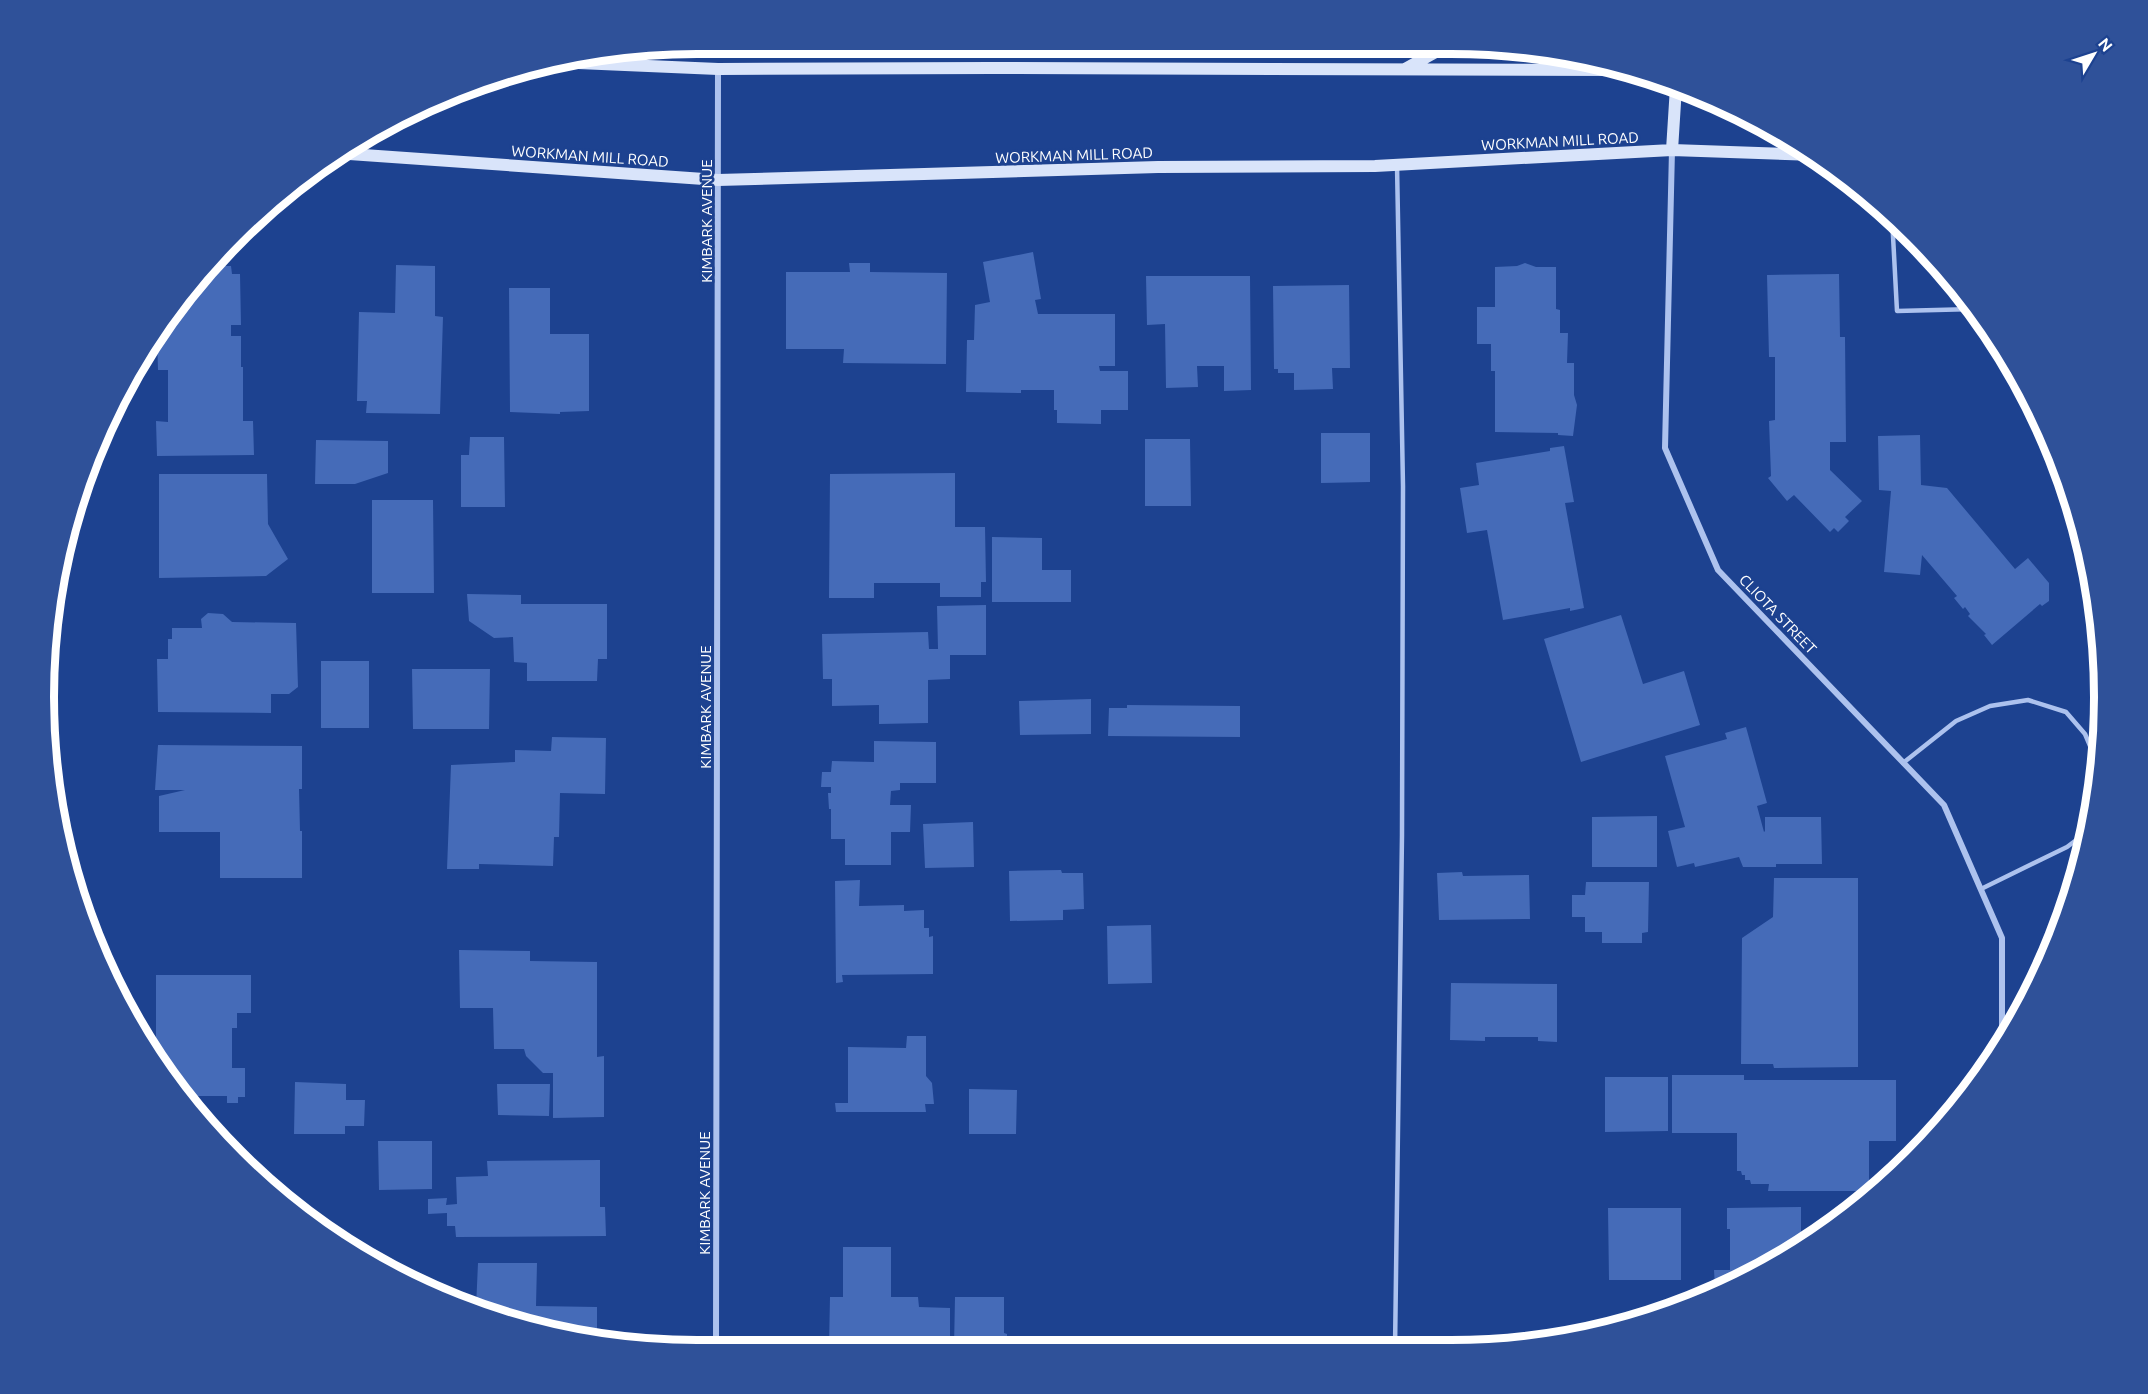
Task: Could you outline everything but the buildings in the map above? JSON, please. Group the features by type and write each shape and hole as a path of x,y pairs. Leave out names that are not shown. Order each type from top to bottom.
{"main road":[{"path":"1403,70 1432,54"},
{"path":"589,63 718,69 1592,70"},
{"path":"1672,150 1676,95"},
{"name":"WORKMAN MILL ROAD","path":"352,154 718,180 1158,167 1397,165 1672,150 1795,154"}],"street":[{"name":"KIMBARK AVENUE","path":"716,1340 718,69"},
{"name":"CLIOTA STREET","path":"1672,150 1665,448 1718,570 1944,805 2002,938 2002,1028"}],"lane":[{"path":"1395,1340 1402,835 1403,498 1397,165"},
{"path":"1893,230 1897,310 1963,309"},
{"path":"1903,763 1956,721 1990,706 2028,700 2066,712 2085,734 2092,750"},
{"path":"1981,888 2067,847 2078,839"}]}
